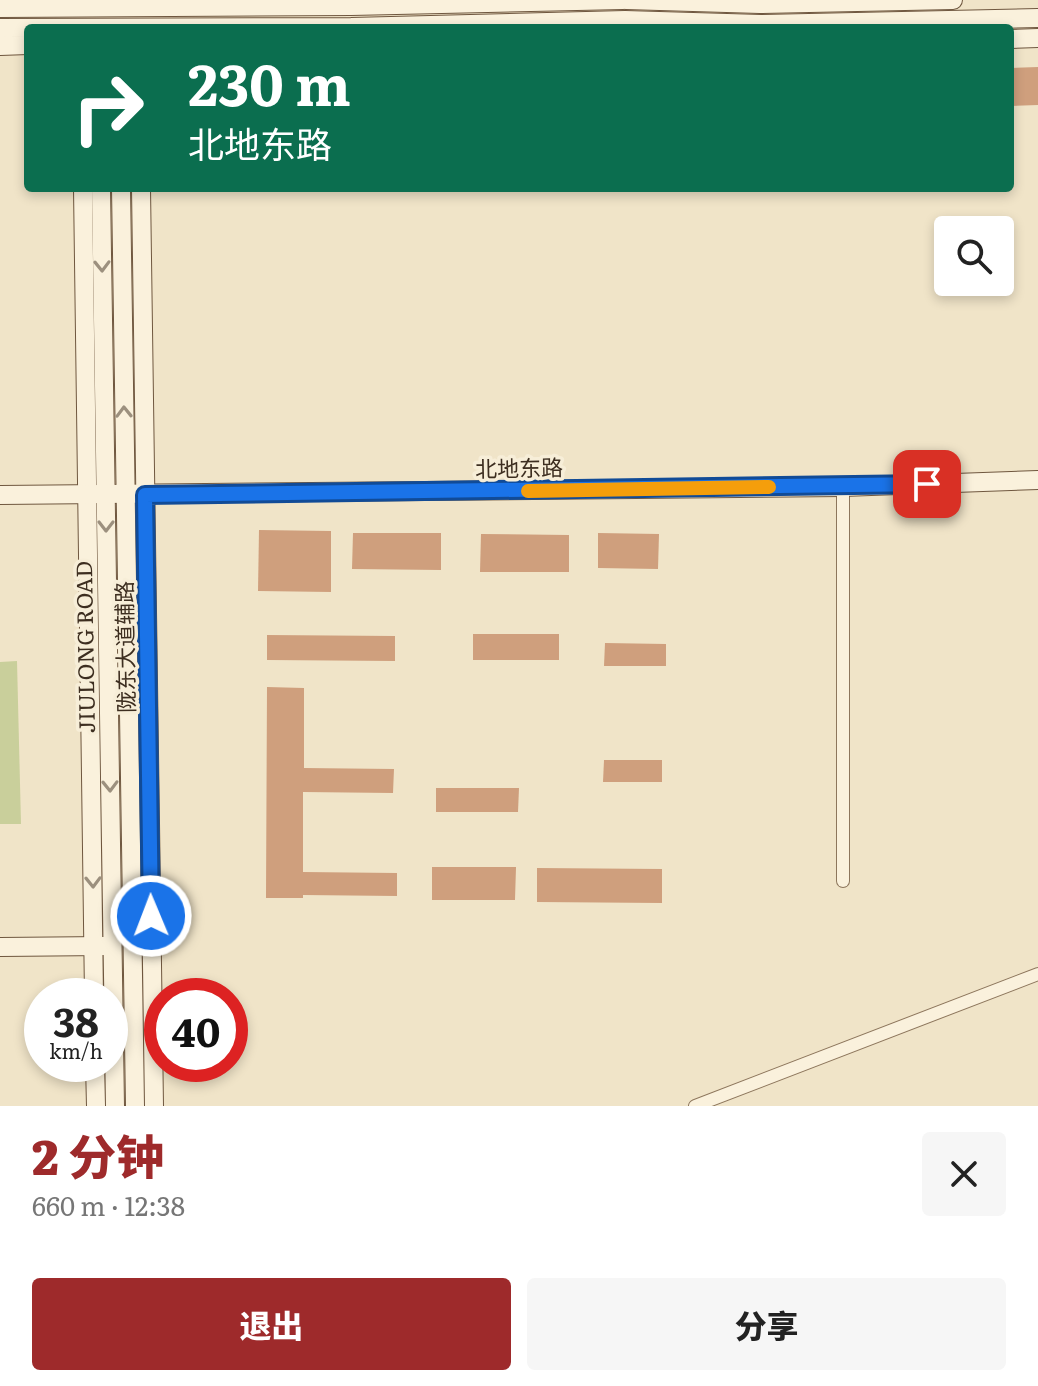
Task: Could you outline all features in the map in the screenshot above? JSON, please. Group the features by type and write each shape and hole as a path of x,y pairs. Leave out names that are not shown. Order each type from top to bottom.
{"street":[{"path":"0,8 79,3 351,6 625,0 760,4 953,0"},
{"path":"79,3 88,24"},
{"path":"90,24 99,3"},
{"path":"129,3 129,24"},
{"path":"468,24 625,20 761,24 1038,18"},
{"path":"0,28 24,28"},
{"path":"1014,39 1038,38"},
{"path":"0,46 24,45"},
{"name":"陇东大道辅路","path":"83,192 96,490 94,978"},
{"name":"JIULONG ROAD","path":"101,192 96,490 113,940 115,1106"},
{"name":"JIULONG ROAD","path":"121,192 126,489 142,940 135,1106"},
{"name":"陇东大道辅路","path":"141,192 145,489 142,940 154,1106"},
{"name":"北地东路","path":"145,489 1038,470"},
{"name":"北地东路","path":"0,495 126,489 843,487 1038,480"},
{"name":"北地东路","path":"0,484 96,490"},
{"path":"843,487 843,881"},
{"path":"0,935 142,940"},
{"path":"0,947 93,940"},
{"path":"695,1106 1038,974"},
{"path":"95,1082 96,1106"}],"green space":[{"path":"17,661 21,824 0,824 0,662"}],"building":[{"path":"1038,67 1038,105 1014,106 1014,68"},
{"path":"259,530 331,531 331,592 258,591"},
{"path":"353,533 441,533 441,570 352,569"},
{"path":"598,533 659,534 658,569 598,568"},
{"path":"481,534 569,535 569,572 480,572"},
{"path":"473,634 559,634 559,660 473,660"},
{"path":"267,635 395,636 395,661 267,660"},
{"path":"605,643 666,644 666,666 604,666"},
{"path":"267,687 304,688 304,768 394,769 393,793 303,792 303,872 397,873 397,896 303,895 303,898 266,898"},
{"path":"604,760 662,760 662,782 603,782"},
{"path":"436,788 519,788 518,812 436,812"},
{"path":"432,867 516,867 515,900 432,900"},
{"path":"537,868 662,869 662,903 537,902"}],"slow traffic":[{"path":"528,491 769,487"}],"route":[{"path":"151,916 145,495 927,484"}]}
